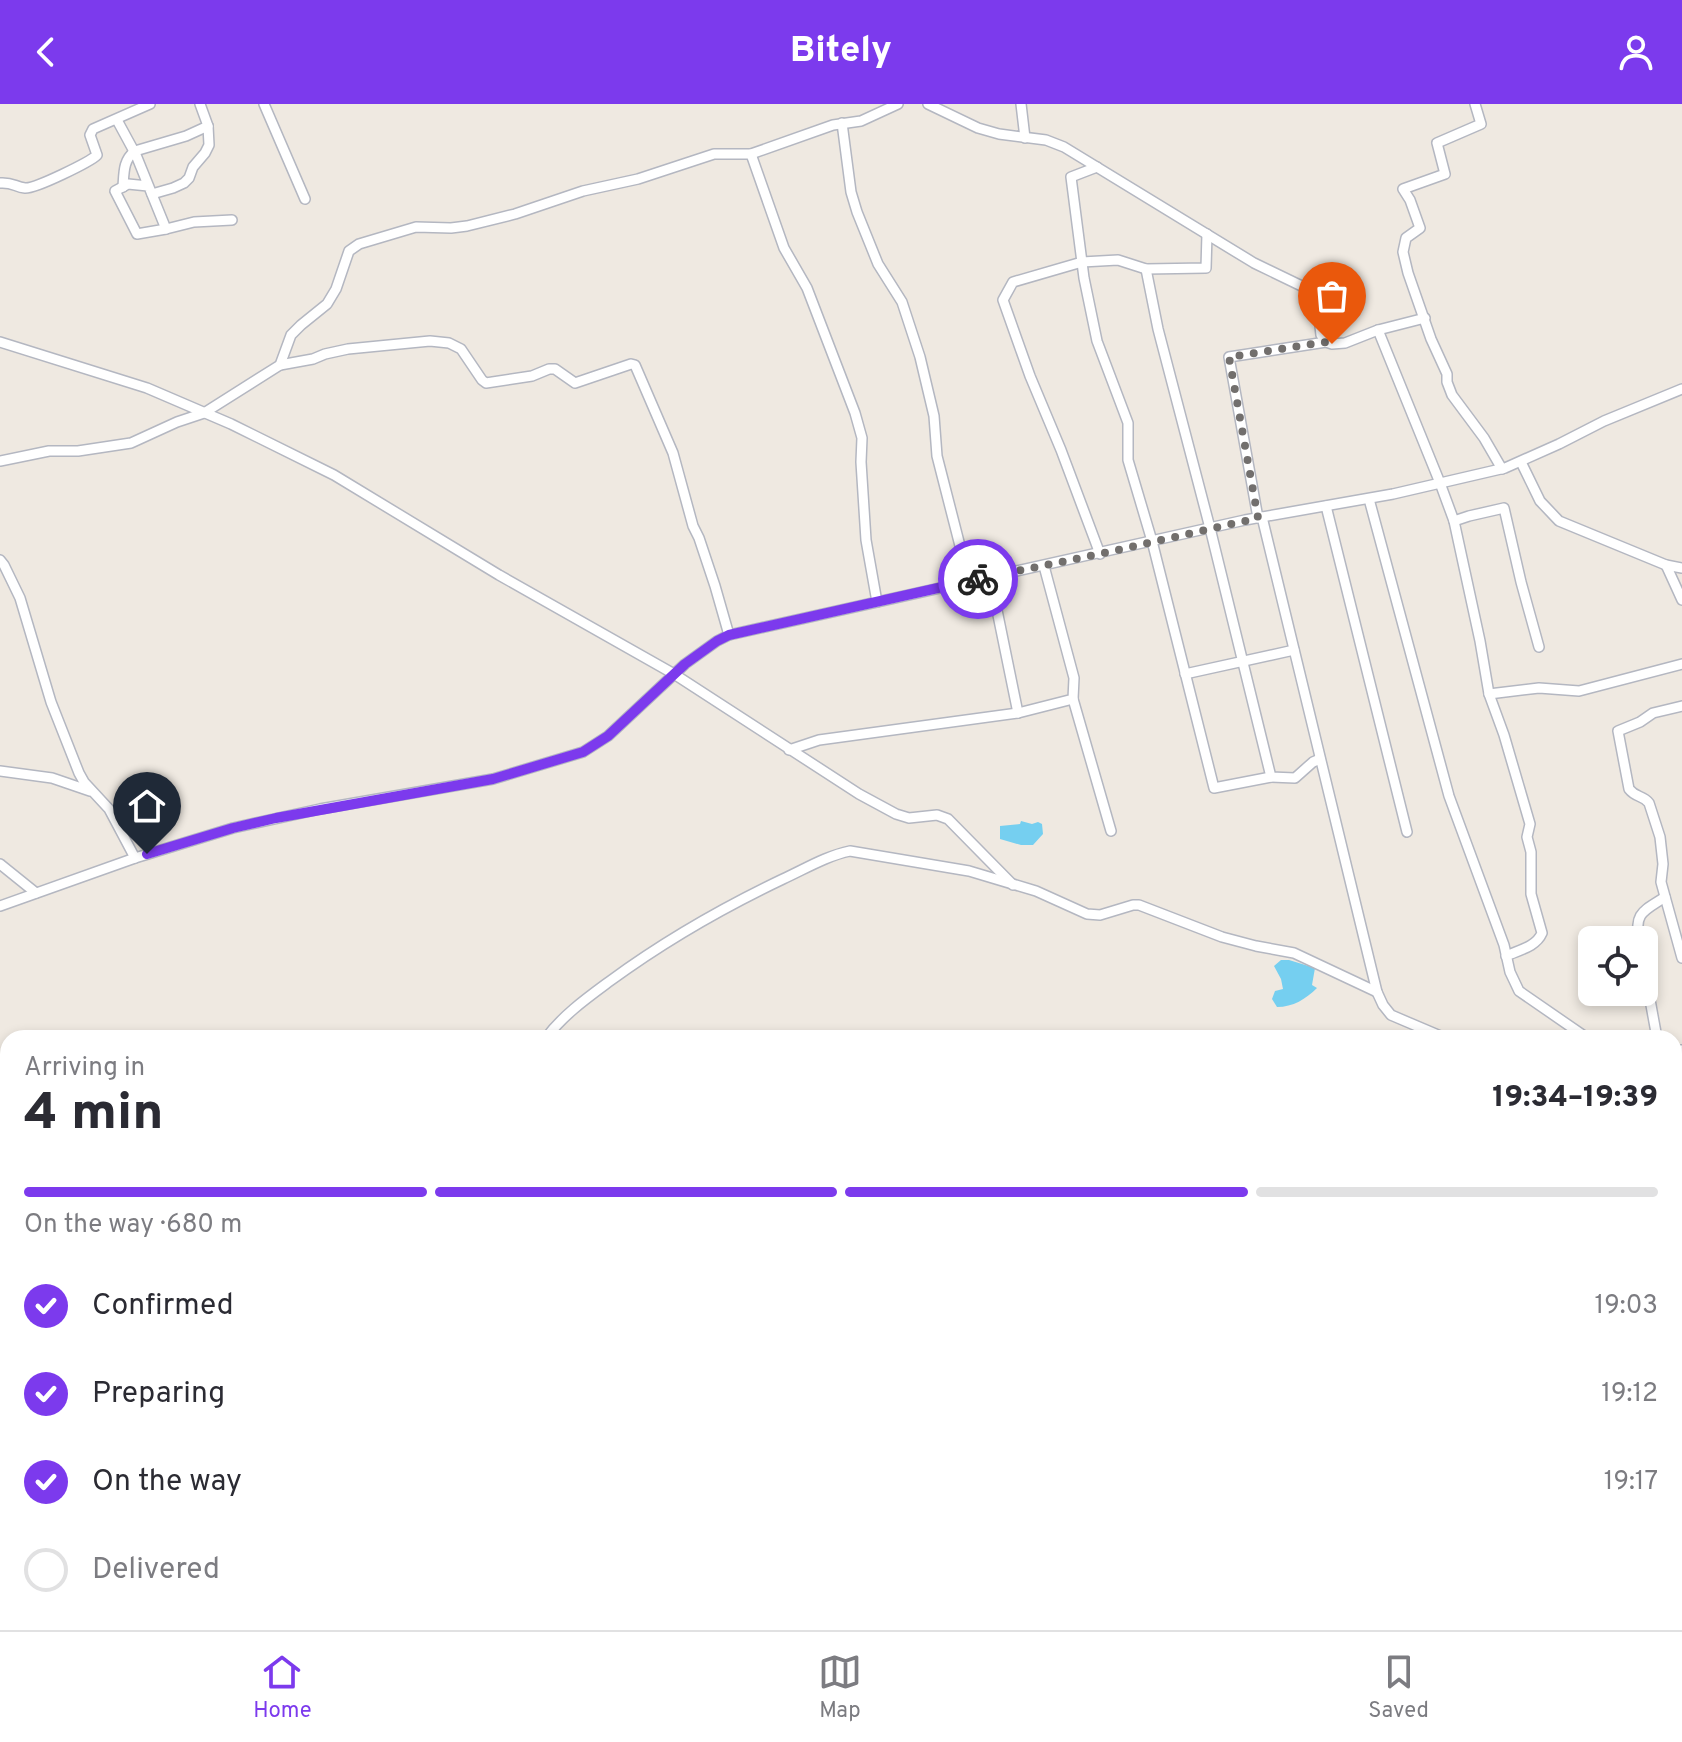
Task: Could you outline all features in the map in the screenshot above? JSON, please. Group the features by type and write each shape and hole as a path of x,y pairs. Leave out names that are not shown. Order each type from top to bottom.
{"street":[{"path":"0,183 29,187 77,168 97,155 90,135 93,129 150,104"},
{"path":"200,104 208,126 209,145 189,178 184,183 150,190 128,184 115,191 137,234 194,222 232,220"},
{"path":"265,104 305,199"},
{"path":"280,365 291,335 327,304 353,247 416,227 467,226 515,214 714,154 751,154 842,123 861,121 898,104"},
{"path":"928,104 978,128 1046,140 1064,147 1254,263 1312,291 1317,300 1321,335 1326,342"},
{"path":"1021,104 1025,138"},
{"path":"1475,104 1481,124 1437,143 1445,174 1403,189 1420,228 1406,238 1403,252 1452,395 1484,438 1502,469"},
{"path":"117,120 135,151 166,229"},
{"path":"842,123 851,192 864,232 878,264 902,302 920,357 934,416 937,456 969,581"},
{"path":"123,187 124,166 135,151 208,126"},
{"path":"751,154 784,248 807,288 855,413 862,438 866,540 877,602"},
{"path":"1097,167 1071,177 1082,262 1097,341 1128,423 1128,460 1141,499 1214,788 1271,777 1295,778 1320,759"},
{"path":"1100,554 1003,300 1013,282 1082,262 1118,260 1146,269 1206,268 1207,234"},
{"path":"1146,269 1158,329 1271,777"},
{"path":"1425,318 1378,330 1345,343 1326,342 1229,357 1260,517 1377,992 1391,1015 1426,1030"},
{"path":"1378,330 1454,521 1489,694 1530,824 1527,837 1531,852 1531,894 1542,933 1534,944 1506,956"},
{"path":"0,461 49,451 78,451 131,443 204,413 280,365 348,349 430,341 449,343 461,349 482,380 490,383 555,369 575,383 631,364 635,365 673,453 729,635"},
{"path":"0,342 147,388 334,475 499,575 674,674 859,794 909,818 937,815 948,819 1013,885"},
{"path":"0,906 135,858 233,828 493,779 583,752 608,736 674,674 729,635 1260,517 1369,499 1502,469 1604,421 1682,389"},
{"path":"1521,462 1540,501 1559,521 1666,565 1682,568"},
{"path":"1369,499 1445,783 1481,880 1510,972 1519,991 1575,1030"},
{"path":"1326,506 1407,832"},
{"path":"1454,521 1504,508 1539,647"},
{"path":"0,560 20,598 51,702 79,773 109,809 135,858"},
{"path":"1666,565 1682,600"},
{"path":"1044,566 1074,678 1073,699 1111,831"},
{"path":"990,576 1018,713"},
{"path":"1185,674 1294,650"},
{"path":"1489,694 1539,688 1579,691 1682,664"},
{"path":"789,750 819,740 1018,713 1073,699"},
{"path":"1682,706 1653,713 1618,731 1629,789 1649,803 1660,837 1661,882 1682,958"},
{"path":"0,771 52,778 94,793"},
{"path":"552,1030 582,1001 689,927 832,855 850,851 969,871 1036,891 1095,916 1139,905 1222,937 1294,953 1377,992"},
{"path":"0,864 36,893"},
{"path":"1638,926 1637,920 1644,911 1665,897"},
{"path":"1651,1006 1656,1030"}],"water":[{"path":"1021,821 1042,824 1043,834 1033,845 1000,839 1000,826 1020,824"},
{"path":"1281,960 1315,968 1312,985 1317,988 1299,1002 1277,1007 1272,999 1275,991 1283,989 1274,966"}],"way so far":[{"path":"978,579 1258,518 1229,357 1326,342 1332,344"}],"route":[{"path":"147,854 276,818 493,779 583,752 608,736 685,664 729,635 978,579"}]}
